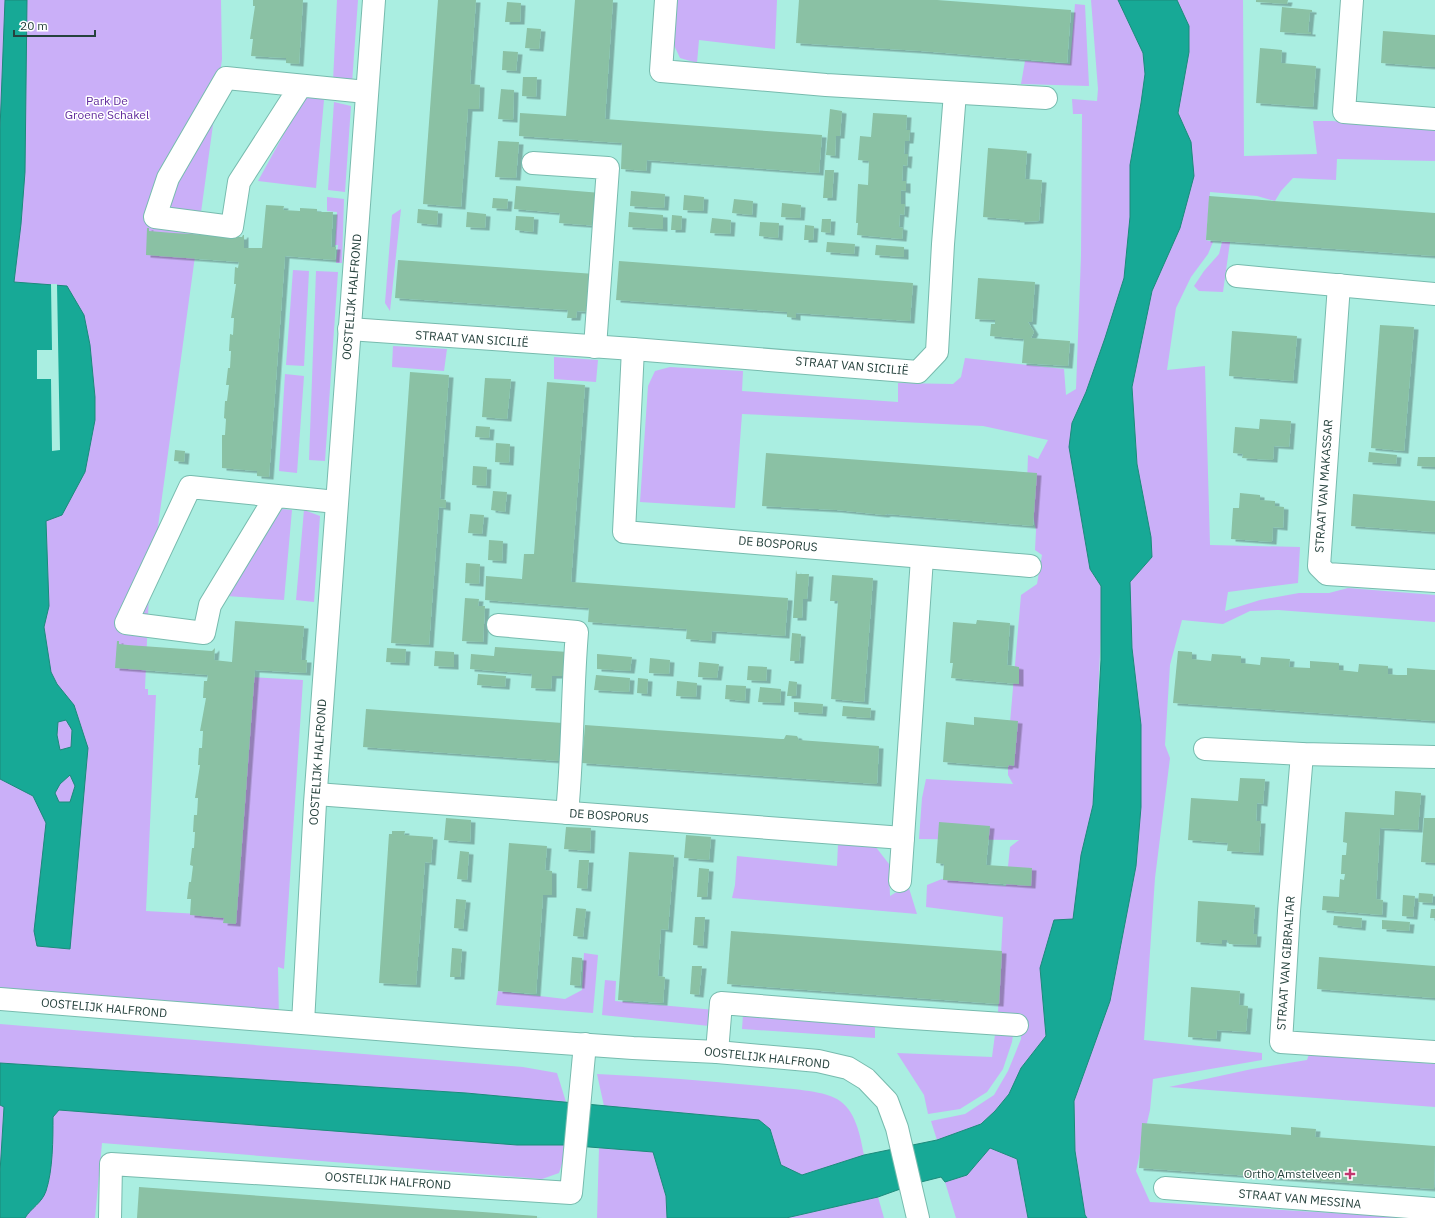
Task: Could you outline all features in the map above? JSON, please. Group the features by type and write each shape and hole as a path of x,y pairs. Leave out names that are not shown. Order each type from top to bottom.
{"street":[{"name":"OOSTELIJK HALFROND","path":"303,1023 316,794 336,502 374,0"},
{"path":"666,0 661,71 826,85 1046,98"},
{"path":"1352,0 1344,112 1435,119"},
{"path":"300,87 239,182 232,227 155,218 168,178 226,78 300,87 366,92"},
{"name":"STRAAT VAN SICILIË","path":"349,329 633,349 918,372 937,352 943,244 955,93"},
{"path":"533,163 608,168 596,347"},
{"path":"1237,276 1435,294"},
{"name":"STRAAT VAN MAKASSAR","path":"1338,285 1318,566 1327,574 1435,581"},
{"name":"DE BOSPORUS","path":"633,349 624,532 795,545 922,558 1030,566"},
{"path":"276,496 210,605 204,633 126,622 190,488 276,496 336,502"},
{"path":"900,881 922,558"},
{"path":"498,625 577,632 567,813"},
{"path":"1205,749 1302,754 1435,757"},
{"name":"STRAAT VAN GIBRALTAR","path":"1302,754 1289,911 1281,1042 1435,1052"},
{"name":"DE BOSPORUS","path":"316,794 903,838"},
{"name":"OOSTELIJK HALFROND","path":"0,999 585,1044 717,1052 818,1061 848,1068 866,1079 888,1101 897,1128 914,1194 918,1218"},
{"path":"717,1052 721,1003 898,1017 1017,1024"},
{"name":"OOSTELIJK HALFROND","path":"110,1218 111,1164 571,1193 577,1146 585,1044"},
{"name":"STRAAT VAN MESSINA","path":"1165,1188 1435,1209"}],"green space":[{"name":"Park De Groene Schakel","path":"0,0 221,0 222,59 149,592 145,689 148,689 148,695 156,695 146,911 235,916 249,677 303,680 284,969 278,967 279,1020 0,1009"},
{"path":"337,0 358,0 352,83 333,81"},
{"path":"676,0 777,0 775,49 699,40 697,63 680,58 673,43"},
{"path":"1091,0 1118,0 1143,53 1145,74 1130,165 1130,217 1124,278 1086,392 1072,422 1090,569 1101,586 1101,631 1093,805 1081,855 1073,919 1040,968 1046,1036 1021,1068 1009,1094 995,1111 981,1124 937,1140 931,1121 965,1114 994,1095 1008,1071 1021,1039 1021,1024 1015,1021 1012,1042 1003,1069 987,1092 960,1109 928,1114 924,1095 897,1053 992,1057 998,1012 1003,917 926,907 927,885 942,879 1006,886 1010,847 1019,840 919,839 922,798 926,779 1013,784 1008,775 1008,746 1021,595 1037,584 1042,555 1035,550 1036,530 1027,485 1028,455 1038,459 1048,440 983,426 742,414 735,508 640,502 648,386 655,371 670,367 743,371 742,391 898,402 898,383 953,384 961,377 965,358 1064,369 1066,395 1076,389 1081,256 1082,114 1073,114 1072,99 1097,101 1098,89"},
{"path":"1177,0 1243,0 1244,156 1317,154 1313,121 1332,121 1435,129 1435,161 1337,159 1336,180 1293,178 1281,191 1275,201 1257,196 1210,192 1206,240 1213,242 1208,254 1191,277 1176,308 1167,370 1205,366 1210,545 1300,547 1298,583 1228,592 1225,611 1260,600 1299,593 1329,593 1348,588 1435,595 1435,622 1278,610 1250,611 1223,624 1182,620 1170,665 1165,745 1170,758 1155,878 1144,1040 1262,1053 1262,1060 1153,1079 1150,1110 1136,1171 1150,1202 1416,1218 1087,1218 1085,1215 1075,1151 1074,1101 1110,1001 1136,866 1141,807 1141,725 1132,648 1130,582 1152,557 1151,537 1137,464 1132,387 1152,291 1180,228 1191,142 1178,113 1189,52 1189,26"},
{"path":"1075,4 1085,5 1089,86 1021,84 1025,61 1070,64"},
{"path":"307,92 324,100 316,188 258,181"},
{"path":"334,102 351,106 345,192 328,190"},
{"path":"327,197 344,199 342,263 336,263 338,245 335,245 337,212 327,211"},
{"path":"401,209 390,311 385,303 392,215"},
{"path":"1222,242 1230,242 1223,292 1199,291 1194,286 1204,271 1219,254"},
{"path":"293,270 309,271 304,366 286,365"},
{"path":"316,271 338,272 325,461 309,460"},
{"path":"393,346 447,349 444,371 392,367"},
{"path":"554,357 598,360 596,382 554,379"},
{"path":"285,374 304,376 297,473 279,471"},
{"path":"282,509 292,510 284,600 226,596"},
{"path":"304,510 320,516 314,602 296,600"},
{"path":"838,844 875,846 889,864 890,896 908,885 917,914 732,898 735,885 737,856 837,866"},
{"path":"584,953 598,955 593,1013 496,1005 498,991 565,999 582,990"},
{"path":"605,980 616,981 615,1001 715,1010 729,1028 602,1015"},
{"path":"743,1015 875,1025 875,1038 742,1029"},
{"path":"0,1024 523,1067 557,1073 566,1102 466,1093 0,1063"},
{"path":"1309,1054 1435,1064 1435,1107 1169,1087 1252,1069 1307,1060"},
{"path":"597,1074 684,1079 805,1090 830,1096 843,1104 853,1116 859,1131 864,1155 802,1175 781,1166 770,1129 759,1120 604,1106"},
{"path":"0,1105 4,1107 0,1172"},
{"path":"59,1110 517,1145 564,1145 564,1158 559,1173 542,1179 102,1143 95,1218 25,1218 28,1212 38,1204 53,1139 53,1116"},
{"path":"599,1148 653,1152 666,1196 667,1218 597,1218"},
{"path":"990,1148 1017,1159 1028,1218 956,1218 945,1182 967,1175"},
{"path":"878,1197 884,1218 786,1218"}],"shaded area":[{"path":"5,0 27,0 25,172 14,282 67,286 84,315 90,345 95,397 95,420 85,472 62,515 46,521 49,606 44,627 51,672 57,684 74,705 88,748 70,949 37,946 34,931 46,823 33,796 0,779 0,129","holes":["66,720 72,730 71,747 60,750 57,735 58,722","70,775 75,786 70,802 59,802 55,793 60,784"]},
{"path":"1118,0 1177,0 1189,26 1189,52 1178,113 1191,142 1194,176 1180,228 1152,291 1132,387 1137,464 1151,537 1152,557 1130,582 1132,648 1141,725 1141,807 1136,866 1110,1001 1074,1101 1075,1151 1085,1215 1087,1218 1028,1218 1017,1159 990,1148 967,1175 945,1182 941,1177 917,1183 878,1197 786,1218 667,1218 666,1196 653,1152 564,1145 517,1145 59,1110 53,1117 51,1164 48,1183 44,1195 25,1218 0,1218 0,1172 4,1107 0,1105 0,1063 466,1093 759,1120 770,1129 781,1165 802,1175 864,1155 937,1140 981,1124 995,1111 1009,1094 1021,1068 1046,1036 1040,968 1054,920 1073,919 1081,855 1093,805 1101,660 1101,586 1090,569 1069,447 1072,423 1086,392 1124,278 1130,217 1130,165 1145,74 1143,53"}],"pier":[{"path":"51,284 57,284 60,450 52,451 51,379 37,379 37,350 52,350"}],"building":[{"path":"253,0 303,0 299,64 286,63 286,58 251,56 253,39 250,39 255,6 253,6"},
{"path":"438,0 476,0 470,84 480,85 479,109 468,109 461,207 423,204"},
{"path":"575,0 613,0 605,119 822,135 819,173 647,160 646,171 621,169 622,143 519,136 520,113 566,116"},
{"path":"799,0 937,0 1071,10 1067,63 921,51 796,43"},
{"path":"1256,0 1288,0 1287,4 1256,2"},
{"path":"507,2 521,3 520,22 505,22"},
{"path":"1282,7 1312,10 1312,12 1310,12 1308,32 1311,32 1311,34 1280,32"},
{"path":"527,28 541,29 539,49 525,48"},
{"path":"1383,31 1435,35 1435,67 1381,63"},
{"path":"1260,48 1282,50 1281,63 1316,66 1313,107 1256,103"},
{"path":"503,51 518,52 516,71 502,70"},
{"path":"523,77 537,77 536,97 522,96"},
{"path":"501,89 514,90 513,120 498,119"},
{"path":"830,109 842,111 840,136 836,136 835,156 826,155"},
{"path":"873,113 907,115 906,130 910,130 909,141 905,141 904,154 908,154 907,166 903,165 902,181 906,181 906,191 901,190 901,204 905,204 904,215 900,214 899,227 903,228 902,239 857,235 858,223 856,223 858,184 868,185 869,161 858,160 860,136 871,137"},
{"path":"498,141 519,142 516,178 495,177"},
{"path":"988,148 1027,151 1025,179 1042,180 1039,221 1020,222 1020,220 983,217"},
{"path":"825,170 834,170 832,198 823,198"},
{"path":"516,186 601,193 599,226 559,223 560,213 514,209"},
{"path":"631,191 665,194 664,208 630,206"},
{"path":"684,195 704,197 703,211 683,210"},
{"path":"1209,196 1435,213 1435,256 1206,240"},
{"path":"493,198 508,199 507,209 492,208"},
{"path":"734,199 753,201 752,215 732,213"},
{"path":"782,203 801,205 800,218 781,217"},
{"path":"266,205 284,206 283,210 300,211 300,208 317,209 317,212 333,212 331,247 336,247 335,260 285,256 269,477 257,476 257,471 222,468 222,435 225,435 225,401 227,401 229,385 226,385 228,368 230,368 230,334 233,335 234,318 231,318 236,284 234,284 235,267 238,268 239,262 146,255 147,228 149,228 149,231 173,233 242,237 244,235 244,248 262,248"},
{"path":"418,209 438,211 437,225 417,223"},
{"path":"467,212 486,214 485,228 466,227"},
{"path":"629,212 663,215 663,229 628,227"},
{"path":"672,215 682,216 681,230 671,230"},
{"path":"516,216 534,217 533,232 515,230"},
{"path":"712,218 731,220 730,234 710,233"},
{"path":"822,219 831,219 830,233 821,232"},
{"path":"760,222 779,223 778,238 759,236"},
{"path":"805,225 814,226 813,240 804,240"},
{"path":"827,242 855,244 854,254 826,252"},
{"path":"876,245 904,247 904,257 875,255"},
{"path":"398,260 595,274 592,312 577,311 576,318 567,318 568,310 395,298"},
{"path":"619,261 913,283 910,321 796,313 796,318 787,317 787,312 616,300"},
{"path":"978,278 1035,282 1032,322 1028,322 1034,332 1031,338 1070,341 1068,366 1022,363 1024,339 990,336 991,324 995,324 995,320 975,319"},
{"path":"1380,325 1414,327 1404,451 1371,448"},
{"path":"1232,331 1297,336 1293,381 1229,376"},
{"path":"410,372 449,375 440,499 446,500 446,508 439,507 429,645 391,643"},
{"path":"485,378 511,379 507,419 482,417"},
{"path":"547,382 585,385 571,582 788,598 785,636 712,631 711,641 686,639 687,629 588,622 589,608 485,600 486,576 522,579 524,554 534,554"},
{"path":"1260,419 1291,421 1289,447 1274,446 1273,460 1242,458 1243,454 1233,453 1235,427 1259,429"},
{"path":"476,426 490,427 489,438 475,437"},
{"path":"496,443 510,444 509,463 495,462"},
{"path":"175,450 185,451 184,462 174,461"},
{"path":"1369,452 1397,455 1396,464 1368,462"},
{"path":"766,453 1037,473 1033,526 837,510 762,506"},
{"path":"1418,457 1435,457 1435,467 1417,466"},
{"path":"473,466 487,467 486,486 472,485"},
{"path":"493,491 507,492 505,512 491,510"},
{"path":"1240,493 1260,495 1260,500 1275,501 1275,506 1284,507 1283,528 1273,527 1272,542 1231,539 1233,508 1239,508"},
{"path":"1353,494 1435,501 1435,532 1351,526"},
{"path":"470,514 484,515 482,534 468,533"},
{"path":"489,540 503,541 502,561 488,560"},
{"path":"466,563 480,564 479,584 465,583"},
{"path":"796,570 797,574 809,574 807,599 803,599 802,618 793,618"},
{"path":"832,575 873,578 864,702 831,699 838,601 830,601"},
{"path":"465,598 479,599 478,606 485,606 483,642 462,641"},
{"path":"977,620 1010,623 1007,665 1019,667 1019,684 951,678 953,663 950,663 953,622 976,624"},
{"path":"235,621 304,626 301,660 307,660 306,673 255,670 236,924 223,923 224,918 190,915 191,899 187,899 193,866 190,865 192,848 194,848 194,815 197,815 198,798 195,798 200,765 198,765 199,748 202,748 203,731 200,731 206,698 203,698 204,681 207,681 208,675 115,668 117,641 119,641 119,644 128,645 212,651 215,648 214,660 232,662"},
{"path":"792,633 801,634 799,661 790,661"},
{"path":"495,647 568,652 566,676 552,676 551,689 531,688 532,674 470,669 471,654 494,656"},
{"path":"387,648 406,649 405,663 386,662"},
{"path":"435,651 454,652 454,667 434,666"},
{"path":"1178,651 1192,652 1192,659 1211,661 1212,654 1241,656 1241,663 1260,665 1261,657 1290,659 1289,667 1310,668 1310,661 1339,663 1339,670 1358,672 1359,664 1388,666 1388,674 1397,675 1407,675 1407,668 1435,670 1435,721 1173,703"},
{"path":"597,654 632,657 630,671 597,669"},
{"path":"650,658 670,660 669,674 649,673"},
{"path":"699,662 719,664 717,678 698,677"},
{"path":"748,666 767,667 766,681 747,680"},
{"path":"478,674 506,676 505,687 477,685"},
{"path":"596,675 630,678 629,692 594,690"},
{"path":"638,678 648,679 647,694 637,693"},
{"path":"677,681 697,683 696,697 676,696"},
{"path":"789,681 797,682 796,696 787,696"},
{"path":"726,685 746,686 745,701 725,699"},
{"path":"760,687 781,689 780,703 758,702"},
{"path":"794,702 823,704 822,714 794,712"},
{"path":"843,706 871,708 870,718 842,716"},
{"path":"366,709 563,723 560,761 363,747"},
{"path":"974,717 1018,721 1014,766 1009,765 1008,767 943,762 946,722 974,725"},
{"path":"585,725 781,739 784,739 786,735 797,736 799,740 879,746 877,784 582,763"},
{"path":"1240,778 1265,779 1263,804 1257,803 1256,821 1261,821 1259,853 1227,851 1228,843 1188,840 1191,798 1238,801"},
{"path":"1395,791 1421,793 1418,830 1380,828 1376,899 1383,900 1382,915 1322,910 1323,896 1339,897 1340,879 1344,880 1345,874 1341,874 1342,855 1346,855 1347,843 1343,842 1345,812 1394,815"},
{"path":"446,818 471,820 470,842 444,840"},
{"path":"1424,818 1435,818 1435,863 1421,862"},
{"path":"939,822 990,826 986,865 1032,868 1031,886 943,880 944,864 936,863"},
{"path":"566,827 591,828 590,851 564,849"},
{"path":"392,831 405,831 404,835 433,837 431,863 425,862 416,985 379,983 389,834 392,834"},
{"path":"686,835 711,837 709,860 684,858"},
{"path":"509,843 547,846 545,870 552,871 552,895 543,895 536,994 498,991"},
{"path":"460,851 469,852 467,880 457,879"},
{"path":"629,852 674,855 668,930 661,929 658,976 665,977 663,1003 618,1000"},
{"path":"579,860 589,860 587,889 577,888"},
{"path":"699,868 709,869 707,897 697,897"},
{"path":"1419,893 1433,894 1432,903 1418,902"},
{"path":"1403,895 1415,896 1413,917 1402,916"},
{"path":"456,899 466,900 463,929 454,928"},
{"path":"1198,901 1255,905 1253,934 1257,934 1256,945 1229,944 1227,940 1222,940 1222,944 1196,942"},
{"path":"576,908 586,909 583,937 573,936"},
{"path":"1431,909 1435,909 1435,918 1430,918"},
{"path":"1334,916 1362,918 1361,928 1333,925"},
{"path":"695,917 705,917 703,946 693,945"},
{"path":"1382,920 1410,922 1409,931 1382,929"},
{"path":"731,931 1002,951 999,1004 727,984"},
{"path":"452,948 462,949 460,977 450,977"},
{"path":"572,957 582,958 580,986 570,985"},
{"path":"1319,957 1435,966 1435,998 1317,989"},
{"path":"692,966 702,966 699,995 690,994"},
{"path":"1191,987 1240,991 1239,1005 1248,1006 1246,1032 1217,1030 1216,1039 1188,1037"},
{"path":"1142,1123 1291,1135 1291,1127 1316,1129 1315,1137 1435,1146 1434,1189 1139,1168"},
{"path":"139,1187 537,1216 537,1218 137,1218"}],"place":[{"name":"Ortho Amstelveen","path":"1350,1174"}]}
